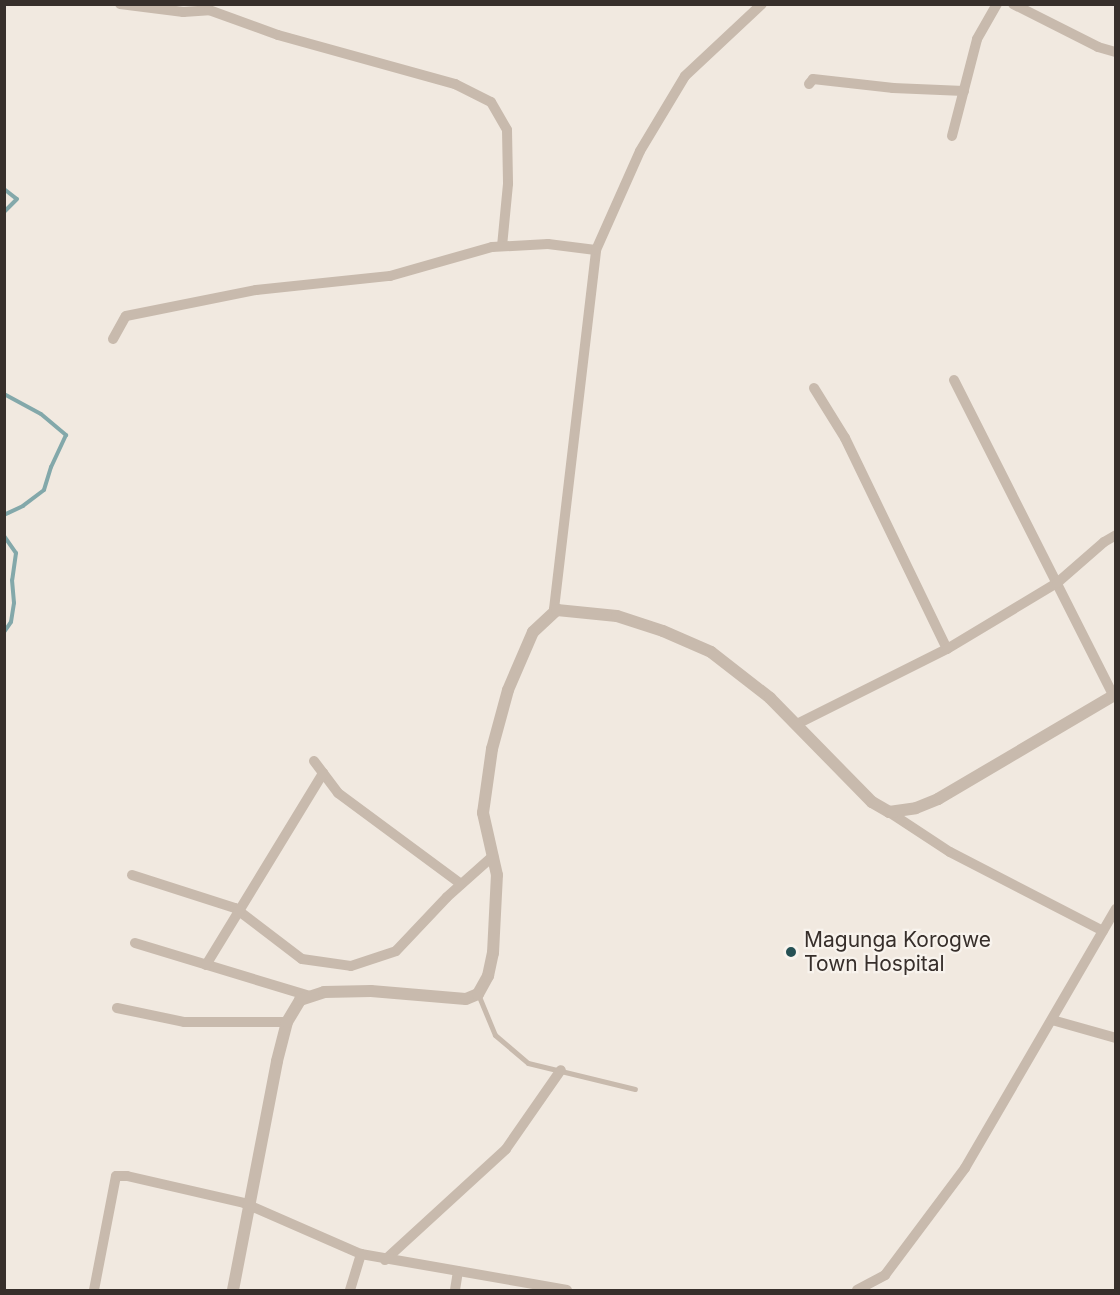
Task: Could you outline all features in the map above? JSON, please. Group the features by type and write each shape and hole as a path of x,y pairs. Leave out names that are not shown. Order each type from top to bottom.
{"street":[{"path":"120,4 183,12 209,10 278,34 455,84 491,102 507,130 508,184 502,246"},
{"path":"557,610 554,609 596,250 640,151 685,76 762,4"},
{"path":"952,136 977,39 997,4"},
{"path":"1013,4 1098,47 1116,52"},
{"path":"809,84 813,79 893,88 964,91"},
{"path":"113,339 126,316 256,290 390,276 502,246 548,244 596,250"},
{"path":"889,812 916,808 938,799 1114,694 954,380"},
{"path":"814,388 845,438 947,649"},
{"path":"797,724 947,649 1057,583 1104,542 1116,536"},
{"path":"233,1290 252,1205 278,1060 287,1022 300,1000 324,992 371,991 466,999 478,994 488,976 494,954 497,874 483,813 492,749 508,690 533,632 557,610 617,616 663,631 711,651 797,724 872,802 950,852 1103,931"},
{"path":"314,761 338,793 461,884"},
{"path":"206,965 323,773"},
{"path":"132,875 238,911 302,959 351,966 396,951 461,884 493,856"},
{"path":"857,1290 885,1275 965,1168 1116,909"},
{"path":"135,943 309,996"},
{"path":"117,1008 184,1022 287,1022"},
{"path":"1052,1020 1116,1038"},
{"path":"385,1260 506,1149 561,1070"},
{"path":"94,1290 116,1176 127,1176 252,1205 361,1254 561,1290"},
{"path":"350,1290 361,1254"},
{"path":"455,1290 458,1271"}],"lane":[{"path":"478,994 495,1035 528,1063 634,1089"}],"waterway":[{"path":"4,189 17,199 4,212"},
{"path":"4,394 41,414 66,435 51,467 44,490 23,506 4,515"},
{"path":"4,536 16,553 12,580 14,603 11,622 4,632"}],"place":[{"name":"Magunga Korogwe Town Hospital","path":"791,952"}]}
